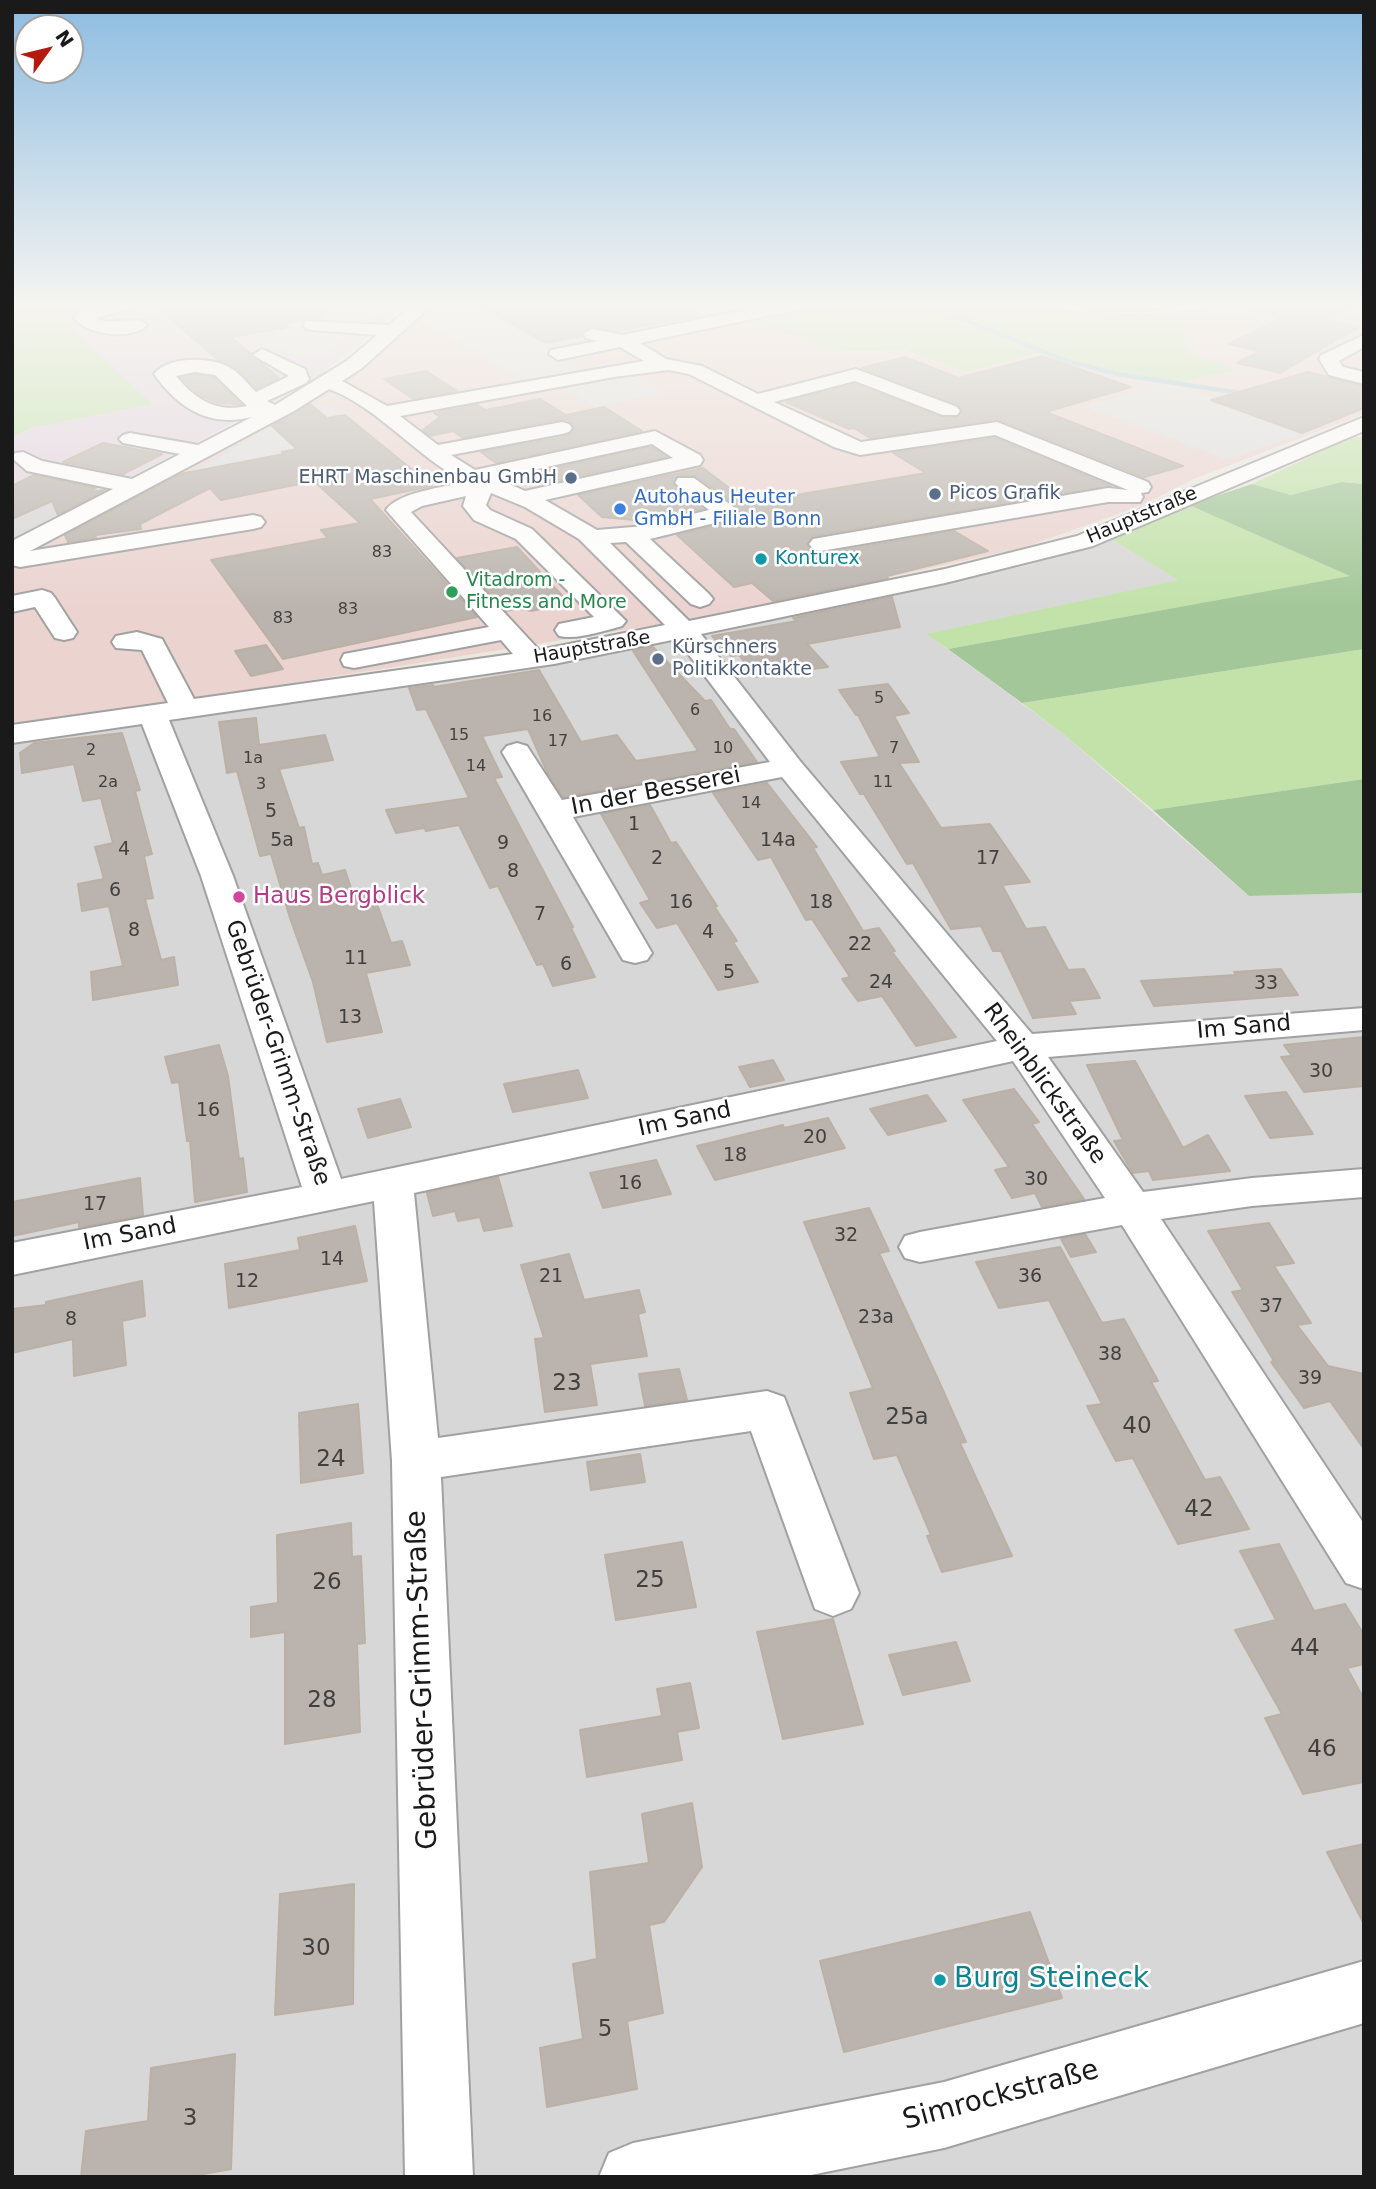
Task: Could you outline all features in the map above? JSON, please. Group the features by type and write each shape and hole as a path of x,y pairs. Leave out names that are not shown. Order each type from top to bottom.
{"street":[{"path":"229,456 328,411 361,406"},
{"path":"385,406 435,453 480,481 522,498 570,523 615,561 693,615"},
{"path":"423,417 478,406"},
{"path":"768,406 841,443 871,449 997,428 1136,492 821,544"},
{"path":"937,406 950,411"},
{"path":"12,551 202,452 263,407"},
{"name":"Hauptstraße","path":"12,734 347,685 693,615 891,587 878,576 992,559 1085,541 1360,427"},
{"path":"435,453 562,428"},
{"path":"480,481 474,506 482,515 523,534 612,621 535,647 507,631 397,510 414,501 480,481 655,437 692,460 522,498"},
{"path":"130,439 202,452"},
{"path":"23,458 30,464 136,487"},
{"path":"591,538 631,534 727,513 686,483"},
{"path":"12,561 253,522"},
{"path":"60,527 71,530 97,525"},
{"path":"631,534 693,615"},
{"path":"949,551 992,559"},
{"path":"561,571 615,561"},
{"path":"12,604 42,598 64,632"},
{"name":"Rheinblickstraße","path":"693,615 789,767 1022,1047 1134,1210 1364,1567"},
{"path":"347,685 329,664 507,631"},
{"name":"Gebrüder-Grimm-Straße","path":"125,642 137,640 153,645 168,712 217,876 326,1196"},
{"path":"517,752 556,815"},
{"name":"In der Besserei","path":"635,953 556,815 561,810 789,767"},
{"name":"Im Sand","path":"12,1259 393,1183 1022,1047 1364,1019"},
{"name":"Gebrüder-Grimm-Straße","path":"393,1183 416,1461 439,2177"},
{"path":"920,1247 1103,1212 1134,1210 1280,1187 1364,1184"},
{"path":"416,1461 767,1410 833,1593"},
{"name":"Simrockstraße","path":"633,2177 944,2115 1364,1992"}],"shaded area":[{"path":"39,406 265,406 79,504 12,488 12,437 34,427"},
{"path":"299,406 1364,406 1364,414 1196,478 1140,506 1025,547 724,614 12,728 12,558"},
{"path":"305,406 325,406 353,412 297,449 283,452 284,454 194,472"},
{"path":"1085,406 1223,406 1302,434 1228,460"},
{"path":"12,488 79,504 12,539"},
{"path":"1111,539 1179,580 927,634 1062,733 1249,896 1364,893 1364,2177 12,2177 12,742 553,665 1032,564"}],"green space":[{"path":"12,406 141,406 34,427 12,437"},
{"path":"1351,437 1364,438 1364,484 1341,482 1291,495 1252,484"},
{"path":"1341,482 1364,484 1364,649 1022,703 948,649 1350,576 1189,505 1252,484 1291,495"},
{"path":"1189,505 1351,576 948,649 926,634 1178,580 1111,539"},
{"path":"1364,649 1364,779 1153,810 1022,703"},
{"path":"1364,779 1364,893 1249,896 1153,810"}],"building":[{"path":"306,406 313,406 327,418 345,415 432,486 370,499 477,617 283,659 211,560 328,538 321,530 360,523 314,481 221,500 210,488 140,524 141,529 95,535 96,538 68,542 65,535 180,474 284,454 282,452 297,449 272,426"},
{"path":"471,406 486,410 505,406 552,406 566,415 604,407 642,431 496,463 481,452 563,437 571,434 574,426 570,421 562,419 463,438 453,431 430,436 423,430 440,417 434,413"},
{"path":"796,406 913,406 942,417 957,418 963,411 959,406 1066,406 1046,412 1183,466 1144,477 997,419 870,438 854,428 849,429"},
{"path":"1228,406 1364,406 1302,433"},
{"path":"995,438 1111,486 813,536 807,546 812,552 821,554 954,531 988,551 887,576 888,578 773,601 752,583 734,587 677,535 736,521 740,514 737,506 696,476 678,475 672,483 703,509 660,520 602,517 578,495 703,468 749,503 926,473 893,453"},
{"path":"103,443 162,454 123,474 63,462"},
{"path":"651,447 666,457 547,483 532,473"},
{"path":"34,475 96,488 90,492 105,490 58,515 52,501 12,519 12,486"},
{"path":"517,547 569,603 531,611 518,608 506,611 457,558"},
{"path":"892,597 900,627 807,644 828,667 756,677 739,655 731,656 712,636 797,621 793,618"},
{"path":"266,645 283,669 251,676 235,651"},
{"path":"653,647 705,701 711,700 757,762 563,797 547,772 528,729 482,736 502,777 494,778 573,927 571,928 595,977 553,986 543,964 537,965 498,886 490,888 459,825 426,831 423,825 424,828 396,833 386,810 469,798 426,709 417,710 409,688 434,687 539,670 581,742 617,735 636,761 698,751 633,651"},
{"path":"888,684 909,713 894,716 919,762 899,763 941,828 990,824 1030,882 1002,885 1026,929 1045,927 1068,970 1084,969 1100,998 1069,1001 1076,1014 1033,1018 1001,951 993,951 981,926 951,929 913,863 907,864 841,762 880,757 858,715 839,690"},
{"path":"256,718 259,745 325,735 333,760 279,769 299,828 304,827 312,864 318,863 322,875 345,870 353,894 372,890 391,943 402,941 410,965 366,973 382,1032 327,1042 313,982 271,854 260,856 237,771 227,773 219,722"},
{"path":"122,733 140,790 135,791 152,854 144,856 153,898 145,899 161,960 174,957 178,985 93,1000 91,972 123,966 109,906 82,911 78,884 104,879 95,847 113,843 101,798 83,801 74,764 22,773 20,753 34,743"},
{"path":"767,783 817,847 813,848 863,931 879,928 895,951 892,952 956,1037 916,1046 882,996 858,1001 842,979 850,977 812,919 806,920 771,857 758,860 713,793"},
{"path":"650,805 671,843 676,842 717,906 714,906 737,941 733,942 758,982 718,990 677,923 657,928 640,903 650,900 601,814"},
{"path":"1281,969 1298,995 1154,1006 1141,981 1236,975 1234,972"},
{"path":"1364,1037 1364,1086 1304,1092 1281,1057 1292,1056 1284,1045"},
{"path":"219,1045 228,1076 239,1159 243,1158 247,1192 195,1202 190,1141 187,1141 179,1082 172,1083 165,1057"},
{"path":"773,1060 784,1080 750,1087 739,1067"},
{"path":"1135,1061 1183,1148 1208,1135 1230,1171 1153,1180 1149,1171 1133,1173 1114,1141 1123,1140 1087,1065"},
{"path":"578,1070 588,1098 513,1112 504,1084"},
{"path":"1014,1089 1039,1122 1032,1124 1084,1199 1042,1207 1035,1193 1012,1198 995,1170 1009,1167 963,1100"},
{"path":"1286,1092 1313,1134 1270,1138 1245,1096"},
{"path":"927,1095 946,1121 888,1135 870,1109"},
{"path":"400,1099 411,1127 368,1138 358,1109"},
{"path":"828,1118 845,1148 715,1180 697,1146 783,1125 784,1128"},
{"path":"656,1160 671,1194 603,1208 590,1173"},
{"path":"498,1177 512,1226 484,1231 480,1217 458,1221 455,1211 433,1216 427,1193"},
{"path":"140,1178 143,1215 79,1227 79,1222 12,1236 12,1202"},
{"path":"869,1208 889,1251 879,1253 966,1442 960,1443 1012,1556 942,1572 927,1536 931,1535 897,1455 874,1459 850,1393 873,1388 804,1222"},
{"path":"1269,1223 1294,1263 1274,1266 1311,1323 1297,1325 1328,1366 1364,1374 1364,1449 1330,1401 1304,1408 1271,1362 1274,1361 1232,1292 1243,1290 1208,1231"},
{"path":"355,1226 367,1281 229,1308 225,1264 300,1250 298,1238"},
{"path":"1085,1234 1096,1252 1071,1257 1061,1239"},
{"path":"1060,1247 1102,1323 1124,1319 1158,1381 1151,1382 1205,1480 1220,1477 1249,1529 1178,1544 1133,1458 1116,1461 1087,1406 1102,1404 1049,1300 999,1308 976,1262"},
{"path":"569,1254 584,1300 639,1290 645,1312 638,1314 647,1356 590,1364 597,1405 545,1412 535,1339 544,1338 521,1265"},
{"path":"142,1281 145,1316 122,1321 126,1365 74,1376 73,1339 12,1353 12,1309 46,1305 46,1302"},
{"path":"679,1369 687,1400 645,1406 639,1374"},
{"path":"358,1404 363,1473 301,1483 299,1413"},
{"path":"640,1454 645,1482 591,1490 587,1462"},
{"path":"351,1523 352,1557 361,1556 365,1643 357,1644 360,1732 285,1744 285,1632 251,1637 251,1607 278,1603 277,1535"},
{"path":"682,1542 696,1607 616,1620 605,1555"},
{"path":"1279,1544 1314,1611 1345,1604 1364,1635 1364,1664 1347,1668 1364,1699 1364,1782 1303,1794 1265,1718 1282,1714 1235,1630 1276,1620 1240,1551"},
{"path":"833,1619 863,1724 783,1739 757,1632"},
{"path":"956,1642 970,1681 903,1695 889,1655"},
{"path":"690,1683 699,1728 677,1732 682,1760 587,1777 580,1730 662,1716 657,1689"},
{"path":"692,1803 702,1867 664,1922 649,1925 663,2013 627,2021 637,2089 547,2107 540,2048 583,2039 573,1964 597,1959 590,1872 649,1863 642,1814"},
{"path":"1364,1844 1364,1924 1327,1852"},
{"path":"354,1884 353,2004 275,2015 280,1894"},
{"name":"Burg Steineck","path":"1030,1912 1062,1998 844,2052 820,1961"},
{"path":"235,2054 231,2169 187,2177 81,2177 86,2131 148,2121 151,2068"}],"place":[{"name":"EHRT Maschinenbau GmbH","path":"571,478"},
{"name":"Picos Grafik","path":"935,494"},
{"name":"Autohaus Heuter GmbH - Filiale Bonn","path":"620,509"},
{"name":"Konturex","path":"761,559"},
{"name":"Vitadrom - Fitness and More","path":"452,592"},
{"name":"Kürschners Politikkontakte","path":"658,659"},
{"name":"Haus Bergblick","path":"239,897"},
{"name":"Burg Steineck","path":"940,1980"}]}
